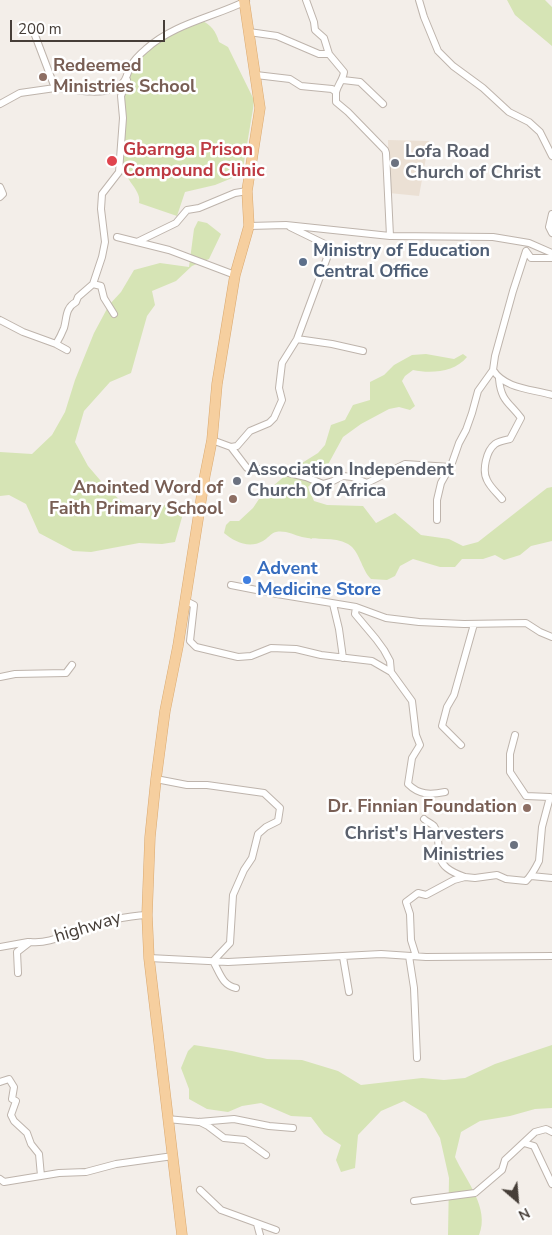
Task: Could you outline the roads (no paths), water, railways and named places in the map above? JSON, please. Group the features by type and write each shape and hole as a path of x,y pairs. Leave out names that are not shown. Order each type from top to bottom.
{"main road":[{"path":"182,1235 149,958 147,915 150,837 166,711 186,601 204,476 212,440 217,384 235,275 249,226 247,191 260,108 245,1"}],"street":[{"path":"306,0 315,30 324,38 328,54 344,72 343,80 338,85 336,92 336,102 348,112 386,153 390,236"},
{"path":"419,0 438,51 453,66 483,88 509,112 530,122 549,144 552,156"},
{"path":"56,344 65,326 66,316 71,305 92,284 102,258 104,242 101,209 102,194 120,172 123,118 121,96 131,66 148,47 169,34 245,1"},
{"path":"33,30 54,88"},
{"path":"249,32 278,36 319,54 328,54"},
{"path":"256,75 290,79 301,86 332,89 336,92"},
{"path":"0,104 20,93 54,88 87,91 110,90 120,86 127,79"},
{"path":"343,80 360,82 383,104"},
{"path":"0,187 3,194 0,197"},
{"path":"138,242 176,223 187,210 199,208 235,193 247,191"},
{"path":"552,214 549,227 552,233"},
{"path":"212,440 230,447 237,446 250,431 274,418 282,400 278,388 282,364 297,339 331,247 286,225"},
{"path":"249,226 286,225 390,236 493,237 529,243 552,253"},
{"path":"116,237 169,250 235,275"},
{"path":"436,520 437,500 441,483 466,430 478,391 493,370 495,356 526,251 531,258 552,258"},
{"path":"92,284 101,286 104,298 114,314"},
{"path":"0,320 23,332 67,350"},
{"path":"297,339 332,344 362,352"},
{"path":"493,370 499,379 502,398 511,405 521,418 510,439 496,443 490,449 484,471 487,481 502,499"},
{"path":"499,379 510,384 552,395"},
{"path":"230,447 247,468 280,471 306,477 322,484 343,476 368,483 405,464 450,467"},
{"path":"231,585 356,607 393,619 474,624 526,623 552,637"},
{"path":"186,601 194,604 190,641 196,647 238,657 251,656 271,648 296,649 343,658 372,661 391,672 412,701 416,735 420,745 412,758 408,784 416,792 430,795 445,792"},
{"path":"333,604 343,658"},
{"path":"356,607 355,614 376,639 390,661 391,672"},
{"path":"461,745 442,726 447,707 454,695 474,624"},
{"path":"0,677 15,674 66,673 72,665"},
{"path":"424,819 434,826 438,838 438,854 448,870 465,877 475,878 497,875 506,879 526,881 539,861 542,827 551,796 526,796 510,772 510,754 515,735"},
{"path":"156,779 187,785 207,785 264,793 280,808 278,821 266,827 258,834 252,858 244,870 233,895 230,943 213,961"},
{"path":"531,876 552,878"},
{"path":"417,1058 413,956 410,921 406,902 418,893 426,895 454,880 465,877"},
{"name":"highway","path":"0,947 57,939 113,919 147,915"},
{"name":"highway","path":"18,973 17,952 30,942"},
{"path":"149,958 228,962 381,954 413,956 552,956"},
{"path":"343,957 349,992"},
{"path":"213,961 228,986 236,988"},
{"path":"0,1082 9,1079 14,1087 12,1099 16,1101 11,1115 14,1121 27,1133 31,1144 39,1154 41,1176"},
{"path":"168,1119 199,1122 243,1120 269,1126 293,1128"},
{"path":"199,1122 224,1138 245,1140 266,1155"},
{"path":"414,1201 475,1193 502,1170 505,1160 535,1132 546,1129 552,1132"},
{"path":"524,1143 534,1146 552,1184"},
{"path":"0,1179 4,1182 72,1172 86,1172 116,1164 173,1156"},
{"path":"200,1190 221,1210 276,1230"},
{"path":"257,1224 260,1235"}],"place":[{"name":"Redeemed Ministries School","path":"43,77"},
{"name":"Gbarnga Prison Compound Clinic","path":"112,161"},
{"name":"Lofa Road Church of Christ","path":"395,163"},
{"name":"Ministry of Education Central Office","path":"303,262"},
{"name":"Association Independent Church Of Africa","path":"237,481"},
{"name":"Anointed Word of Faith Primary School","path":"233,499"},
{"name":"Advent Medicine Store","path":"247,580"},
{"name":"Dr. Finnian Foundation","path":"527,808"},
{"name":"Christ's Harvesters Ministries","path":"514,845"}]}
